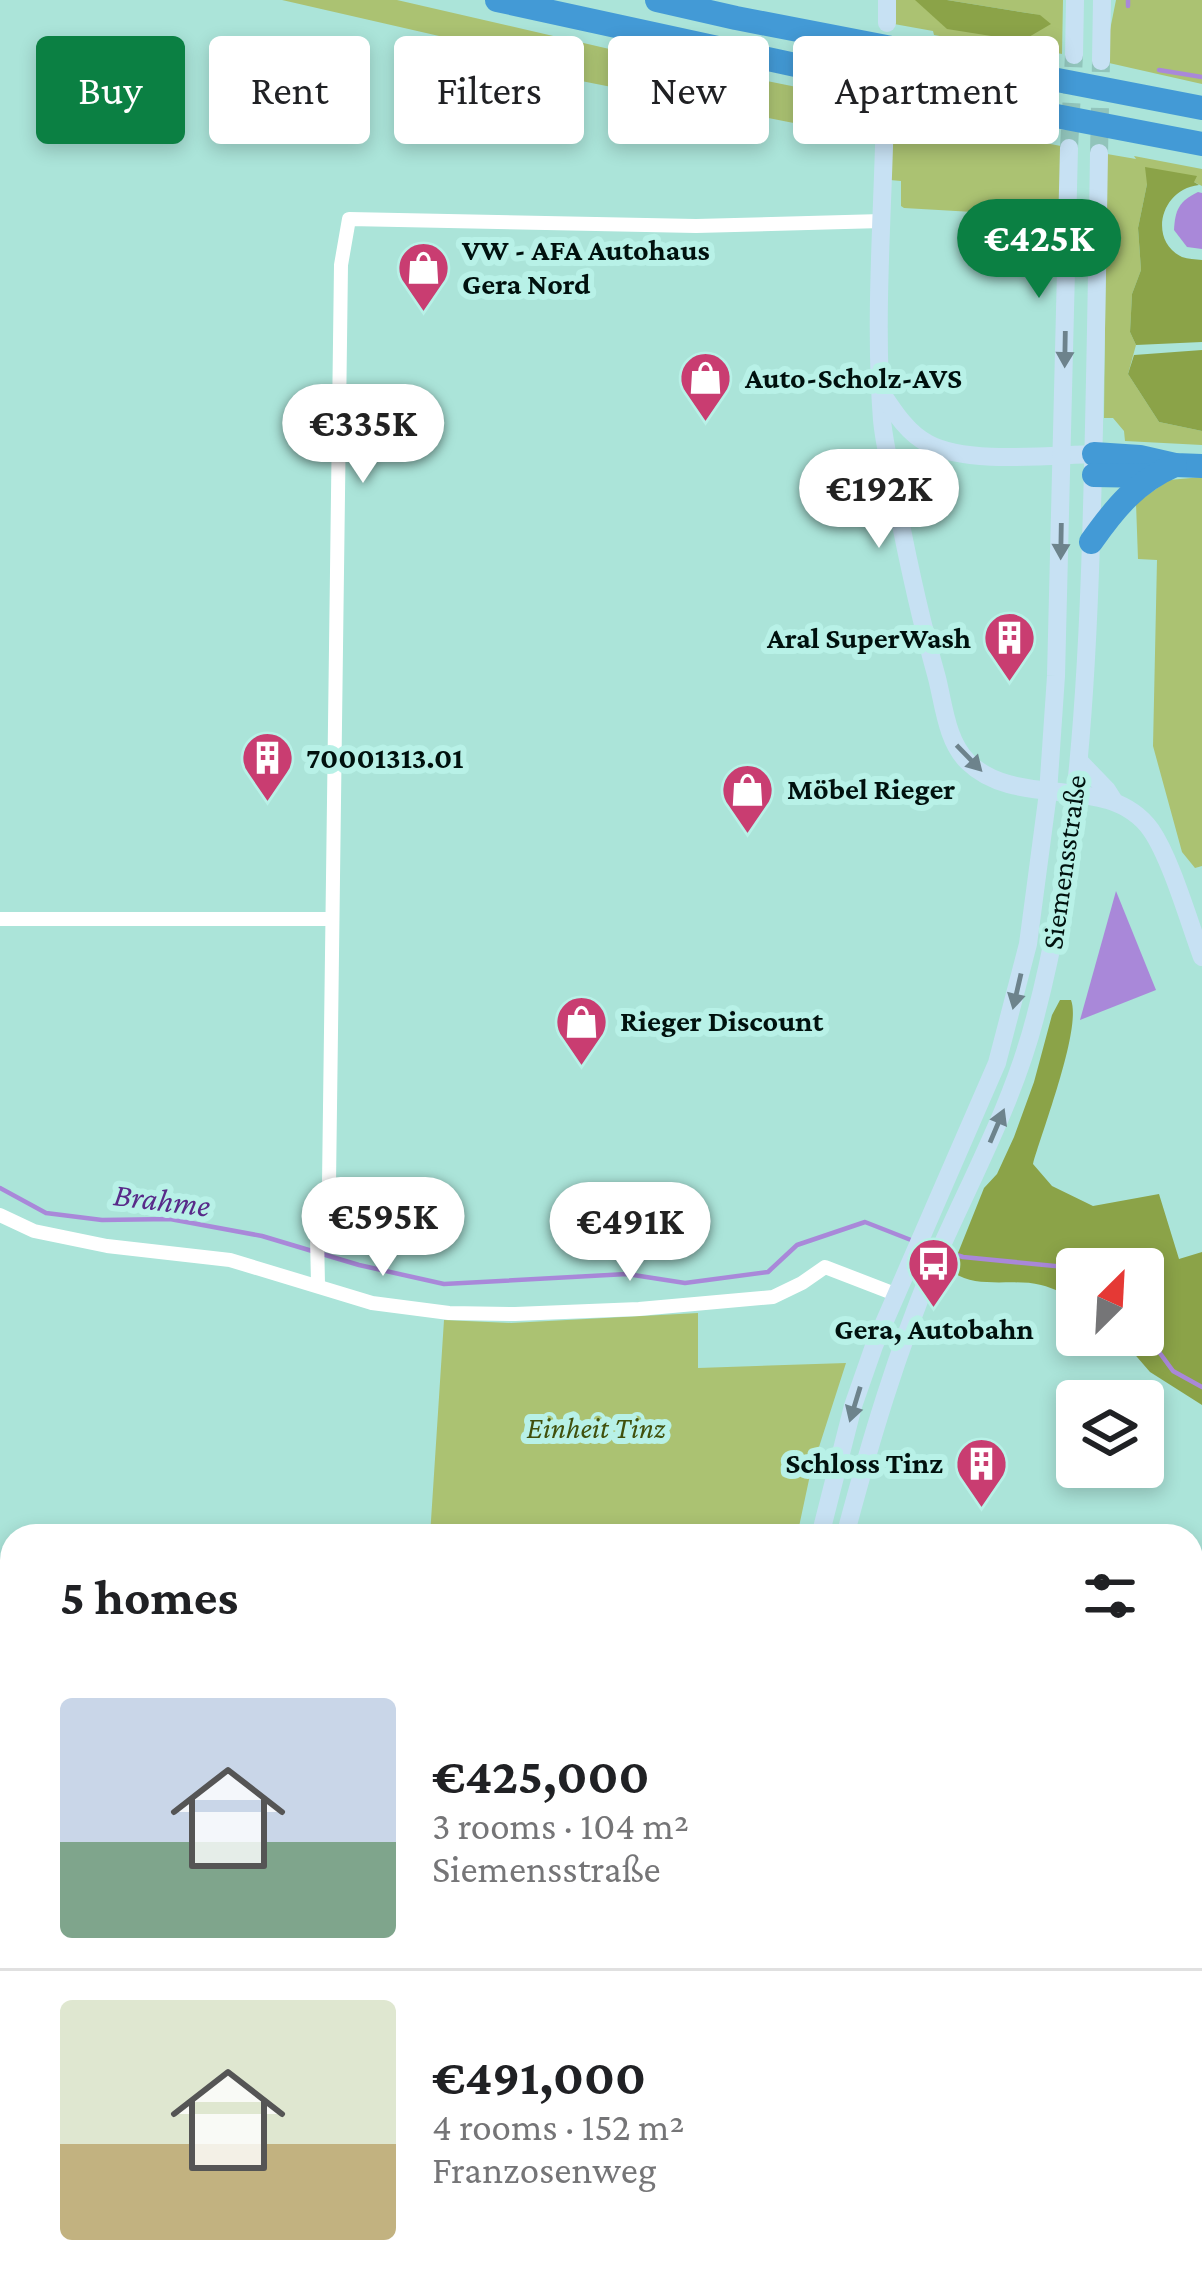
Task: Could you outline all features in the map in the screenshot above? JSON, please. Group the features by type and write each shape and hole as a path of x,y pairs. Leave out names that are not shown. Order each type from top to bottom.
{"highway":[{"path":"497,0 837,74 1202,144"},
{"path":"657,0 1202,108"},
{"path":"1094,464 1140,457 1202,466"},
{"path":"1094,464 1150,476"},
{"path":"1091,542 1125,497 1150,476 1175,465"}],"main road":[{"path":"886,23 887,0"},
{"path":"1074,56 1075,0"},
{"path":"1101,61 1102,0"},
{"name":"Siemensstraße","path":"884,144 880,364 884,440 920,611 960,753 983,773 1048,793"},
{"name":"Siemensstraße","path":"823,1524 854,1406 895,1294 997,1063 1031,926 1057,676 1070,148"},
{"name":"Siemensstraße","path":"848,1524 878,1412 917,1304 1015,1082 1034,1024 1058,910 1085,695 1099,153"},
{"path":"882,392 915,435 935,447 1018,457 1062,454 1094,464"},
{"path":"892,480 915,435"},
{"path":"1079,760 1114,801"},
{"path":"1048,793 1114,801 1130,809 1153,832 1202,956"},
{"path":"895,1294 917,1304"}],"street":[{"path":"317,1279 317,1236 329,1184 341,265 349,219 697,226 882,221"},
{"path":"0,919 332,919"},
{"path":"0,1215 34,1231 107,1246 230,1260 317,1279 372,1303 439,1312 556,1312 773,1297 825,1268 895,1294"}],"green space":[{"path":"282,0 397,0 553,36 439,36"},
{"path":"895,0 1040,15 947,0 1063,0 1062,54 1059,36 940,36 894,24"},
{"path":"915,0 947,0 1040,15 1051,24 1031,36 947,29"},
{"path":"1116,0 1202,0 1202,84 1109,63"},
{"path":"584,43 608,49 608,86 584,82"},
{"path":"769,81 793,86 793,123 769,118"},
{"path":"891,144 1061,146 1059,223 904,208 901,181 890,180"},
{"path":"1107,154 1202,169 1202,186 1194,182 1147,184 1138,228 1141,270 1132,294 1130,332 1136,345 1128,374 1159,422 1202,431 1202,445 1125,441 1124,431 1113,418 1104,418"},
{"path":"1145,167 1197,176 1194,182 1199,185 1175,196 1168,205 1162,228 1171,249 1182,257 1202,260 1202,342 1136,345 1130,332 1132,294 1141,270 1138,228 1147,184"},
{"path":"1202,350 1202,431 1159,422 1128,374 1134,355"},
{"path":"1202,477 1202,866 1195,868 1182,852 1153,746 1157,560 1138,559 1136,503 1169,480"},
{"path":"1060,1000 1071,1000 1071,1033 1033,1164 1052,1186 1093,1206 1159,1194 1179,1259 1202,1252 1202,1405 1150,1372 1136,1356 1164,1356 1164,1248 1056,1248 1056,1291 1030,1283 974,1281 954,1273 984,1188 997,1174 1014,1137"},
{"name":"Einheit Tinz","path":"698,1313 698,1368 846,1363 800,1524 431,1524 444,1320 511,1323"}],"shaded area":[{"path":"1202,193 1202,249 1187,247 1174,230 1179,207"},
{"path":"1116,891 1156,990 1080,1020"}],"waterway":[{"path":"1128,0 1128,6"},
{"path":"1159,70 1202,77"},
{"name":"Brahme","path":"0,1188 46,1213 102,1220 170,1219 262,1236 444,1284 627,1274 685,1283 768,1272 797,1245 865,1222 916,1242"},
{"name":"Brahme","path":"944,1251 1056,1266"},
{"name":"Brahme","path":"1162,1356 1173,1371 1202,1387"}],"tunnel":[{"path":"1069,148 1074,55"},
{"path":"1099,153 1101,61"}],"place":[{"name":"VW - AFA Autohaus Gera Nord","path":"423,313"},
{"name":"Auto-Scholz-AVS","path":"706,424"},
{"name":"Aral SuperWash","path":"1010,684"},
{"name":"70001313.01","path":"267,804"},
{"name":"Möbel Rieger","path":"748,835"},
{"name":"Rieger Discount","path":"581,1067"},
{"name":"Gera, Autobahn","path":"934,1310"},
{"name":"Schloss Tinz","path":"982,1509"}]}
